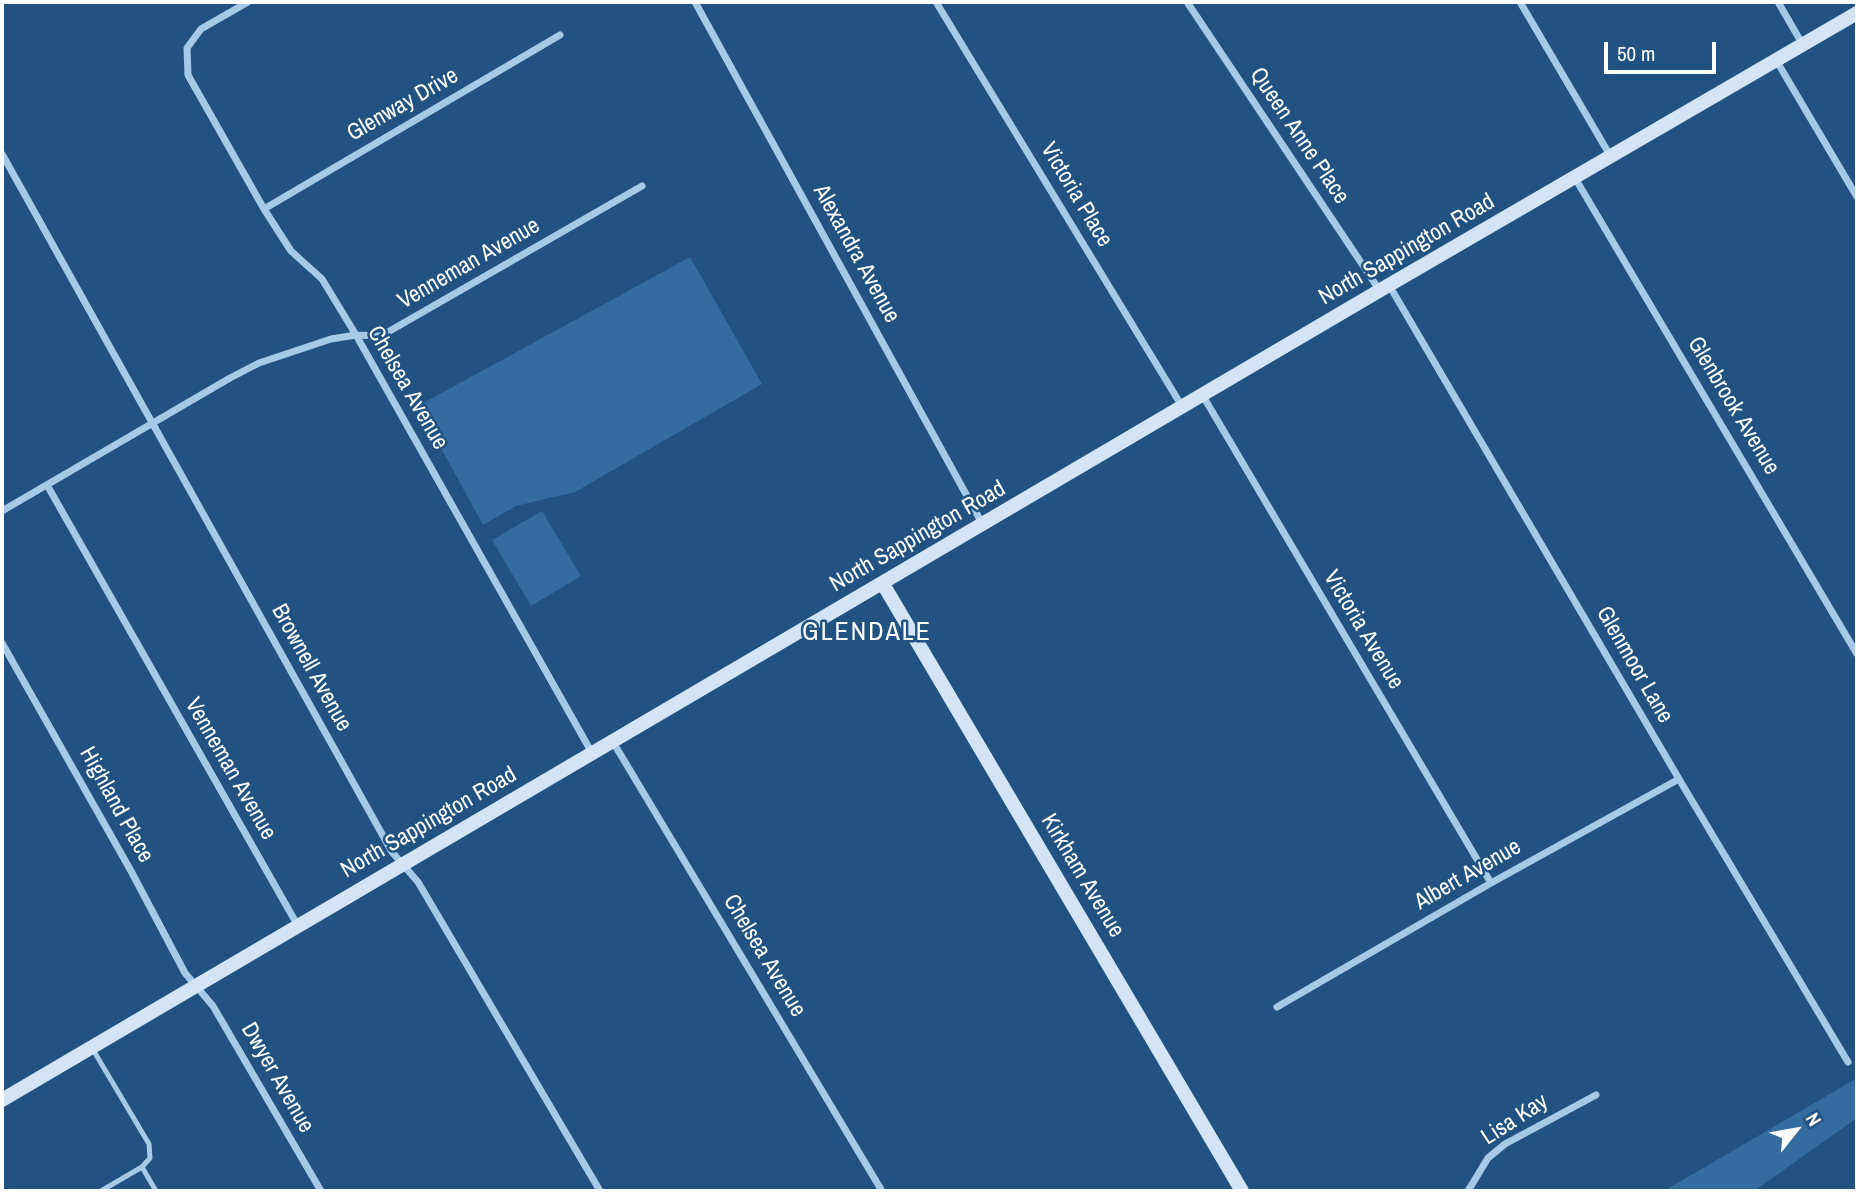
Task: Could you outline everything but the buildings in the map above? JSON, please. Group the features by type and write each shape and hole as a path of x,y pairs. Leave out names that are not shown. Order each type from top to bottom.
{"street":[{"name":"Chelsea Avenue","path":"248,2 201,30 187,48 188,75 264,209 292,251 322,279 356,335 592,753"},
{"name":"Alexandra Avenue","path":"695,2 983,525"},
{"name":"Victoria Place","path":"936,2 1183,408"},
{"name":"Queen Anne Place","path":"1187,2 1384,288"},
{"path":"1520,2 1611,157"},
{"path":"1777,2 1802,45"},
{"name":"North Sappington Road","path":"4,1094 92,1048 1857,13"},
{"name":"Glenway Drive","path":"264,209 560,35"},
{"path":"1776,60 1857,197"},
{"name":"Brownell Avenue","path":"2,154 392,852 418,882 600,1191"},
{"name":"Glenbrook Avenue","path":"1575,178 1857,654"},
{"name":"Venneman Avenue","path":"2,511 259,363 331,339 356,335 381,336 642,186"},
{"name":"Glenmoor Lane","path":"1384,288 1848,1062"},
{"name":"Victoria Avenue","path":"1203,396 1491,883"},
{"name":"Venneman Avenue","path":"47,485 298,926"},
{"name":"Kirkham Avenue","path":"883,584 1242,1191"},
{"name":"Highland Place","path":"2,643 131,871 185,973 197,986"},
{"name":"Chelsea Avenue","path":"612,741 882,1191"},
{"name":"Albert Avenue","path":"1277,1007 1491,883 1679,779"},
{"name":"Dwyer Avenue","path":"197,986 213,1006 321,1191"},
{"name":"Lisa Kay","path":"1468,1191 1488,1158 1505,1144 1595,1095"}],"lane":[{"path":"92,1048 149,1144 150,1158 142,1167 105,1190"},
{"path":"142,1167 156,1191"}],"shaded area":[{"path":"690,257 762,384 575,492 516,506 483,525 418,406"},
{"path":"542,511 581,576 531,606 492,540"},
{"path":"1857,1078 1857,1118 1754,1191 1664,1191"}],"district":[{"name":"GLENDALE","path":"867,633"}]}
